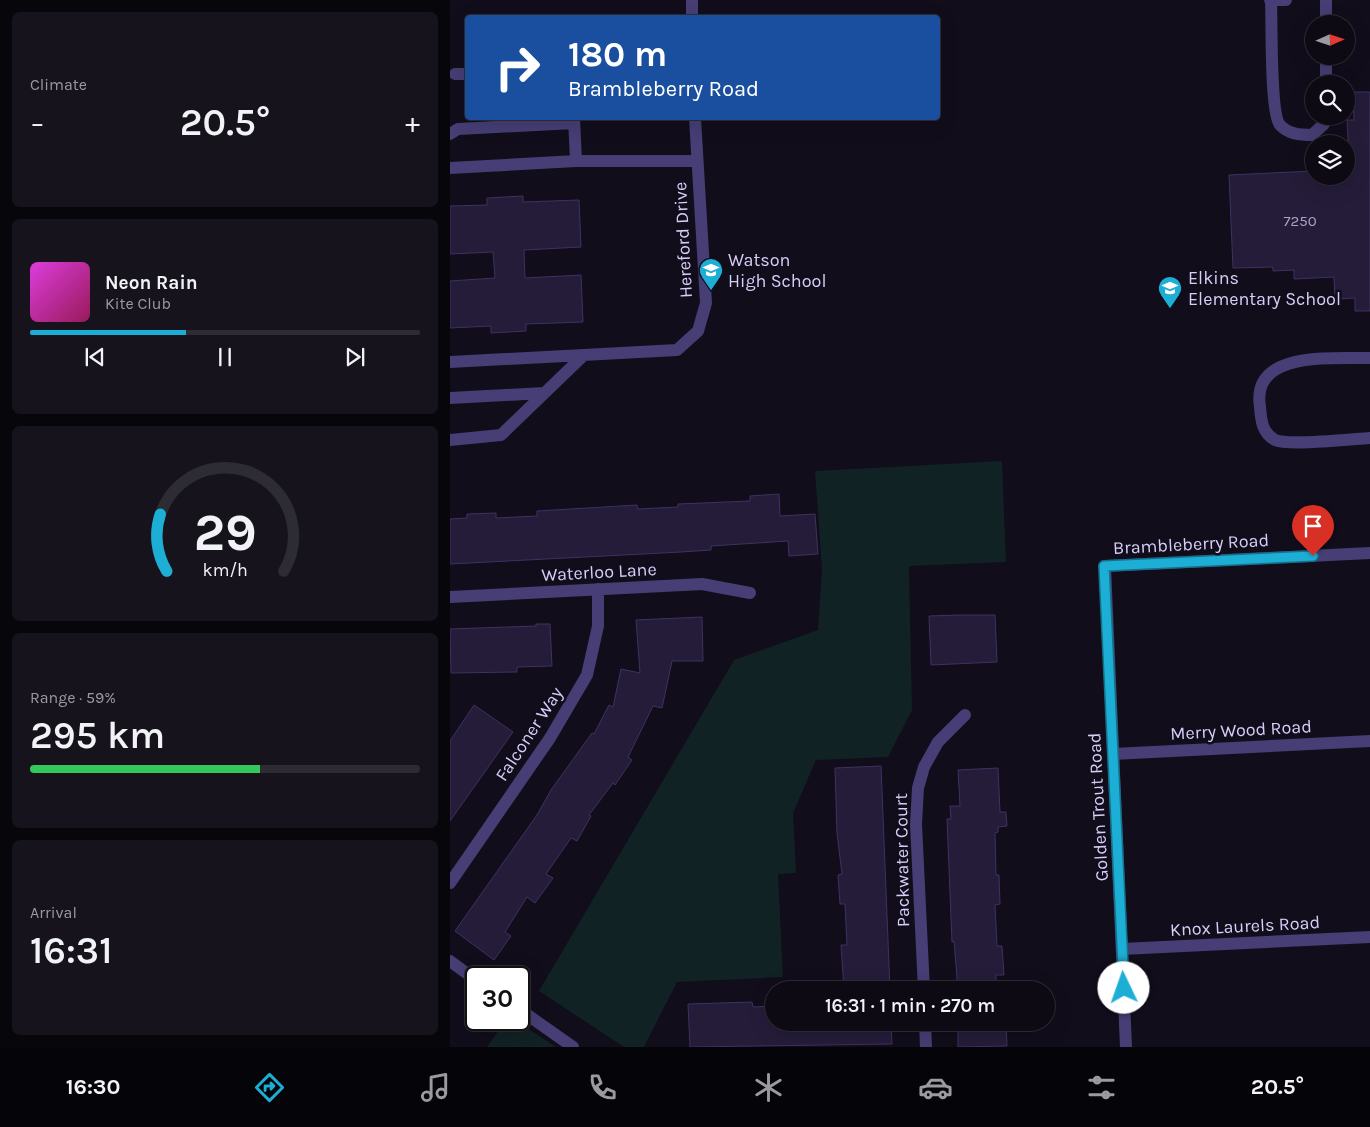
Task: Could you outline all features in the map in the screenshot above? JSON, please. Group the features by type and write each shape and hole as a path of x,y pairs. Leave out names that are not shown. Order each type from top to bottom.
{"street":[{"path":"692,0 692,15"},
{"path":"1286,0 1271,0 1273,82 1276,117 1278,123 1286,130 1299,135 1312,135 1323,125"},
{"path":"1326,0 1326,15"},
{"path":"450,134 458,129 574,120 576,162"},
{"name":"Hereford Drive","path":"584,355 677,350 698,331 706,303 695,120"},
{"path":"450,168 576,162 696,161"},
{"path":"450,362 584,355"},
{"path":"450,440 501,435 584,355"},
{"path":"1370,358 1305,360 1279,367 1262,380 1258,400 1263,429 1276,440 1298,442 1370,438"},
{"path":"450,398 544,393"},
{"name":"Brambleberry Road","path":"1104,566 1370,553"},
{"name":"Golden Trout Road","path":"1104,566 1126,1047"},
{"name":"Waterloo Lane","path":"450,597 702,584 750,593"},
{"name":"Falconer Way","path":"450,883 550,738 587,675 598,626 598,590"},
{"name":"Packwater Court","path":"924,981 916,824 918,788 924,768 938,742 965,715"},
{"name":"Merry Wood Road","path":"1113,754 1370,741"},
{"name":"Knox Laurels Road","path":"1122,949 1370,937"},
{"path":"450,961 465,972"},
{"path":"530,1017 574,1047"},
{"path":"925,1031 926,1047"}],"shaded area":[{"path":"1002,461 1006,562 909,566 912,710 888,757 816,760 793,813 796,873 778,874 783,977 677,982 644,1047 624,1047 539,991 734,660 818,630 822,570 815,471"},
{"path":"530,1030 556,1047 487,1047 498,1031"}],"building":[{"path":"1355,92 1370,92 1370,311 1355,311 1355,298 1335,299 1334,277 1294,279 1294,270 1273,271 1273,267 1233,268 1229,175 1305,171 1305,185 1355,185 1355,135 1348,135 1347,125 1355,125"},
{"path":"523,196 523,202 579,200 581,247 524,250 525,278 581,275 583,322 526,324 526,331 491,333 491,326 450,328 450,281 495,278 493,252 450,254 450,206 487,205 487,198"},
{"path":"779,494 780,516 815,514 818,554 789,556 788,541 711,546 711,550 450,564 450,519 467,518 467,514 496,513 496,518 537,516 537,511 637,505 638,509 678,507 678,504 750,501 750,496"},
{"path":"995,615 997,662 931,665 929,616"},
{"path":"702,617 703,661 672,661 662,708 653,706 628,757 632,760 615,785 613,783 589,815 591,816 577,841 571,838 546,874 553,878 535,903 527,897 505,932 511,936 494,960 455,931 537,815 551,790 592,733 594,734 609,705 613,707 621,669 640,673 636,620"},
{"path":"536,624 550,624 552,666 517,667 517,672 451,673 450,629 536,626"},
{"path":"474,705 513,732 450,821 450,741"},
{"path":"881,766 890,981 843,981 841,945 847,945 845,904 840,904 838,875 842,874 837,833 835,768"},
{"path":"998,768 1000,812 1006,812 1007,826 998,827 998,832 995,833 996,875 999,875 1000,904 995,905 997,946 1002,946 1004,975 996,975 996,981 957,981 954,941 952,942 947,819 951,819 950,806 960,806 958,770"},
{"path":"752,1002 753,1007 765,1006 765,1031 891,1031 892,1044 690,1047 688,1004"},
{"path":"958,1031 1006,1031 1007,1046 958,1047"}],"place":[{"name":"Watson High School","path":"711,291"},
{"name":"Elkins Elementary School","path":"1170,309"}],"route":[{"path":"1124,988 1104,566 1313,556"}]}
